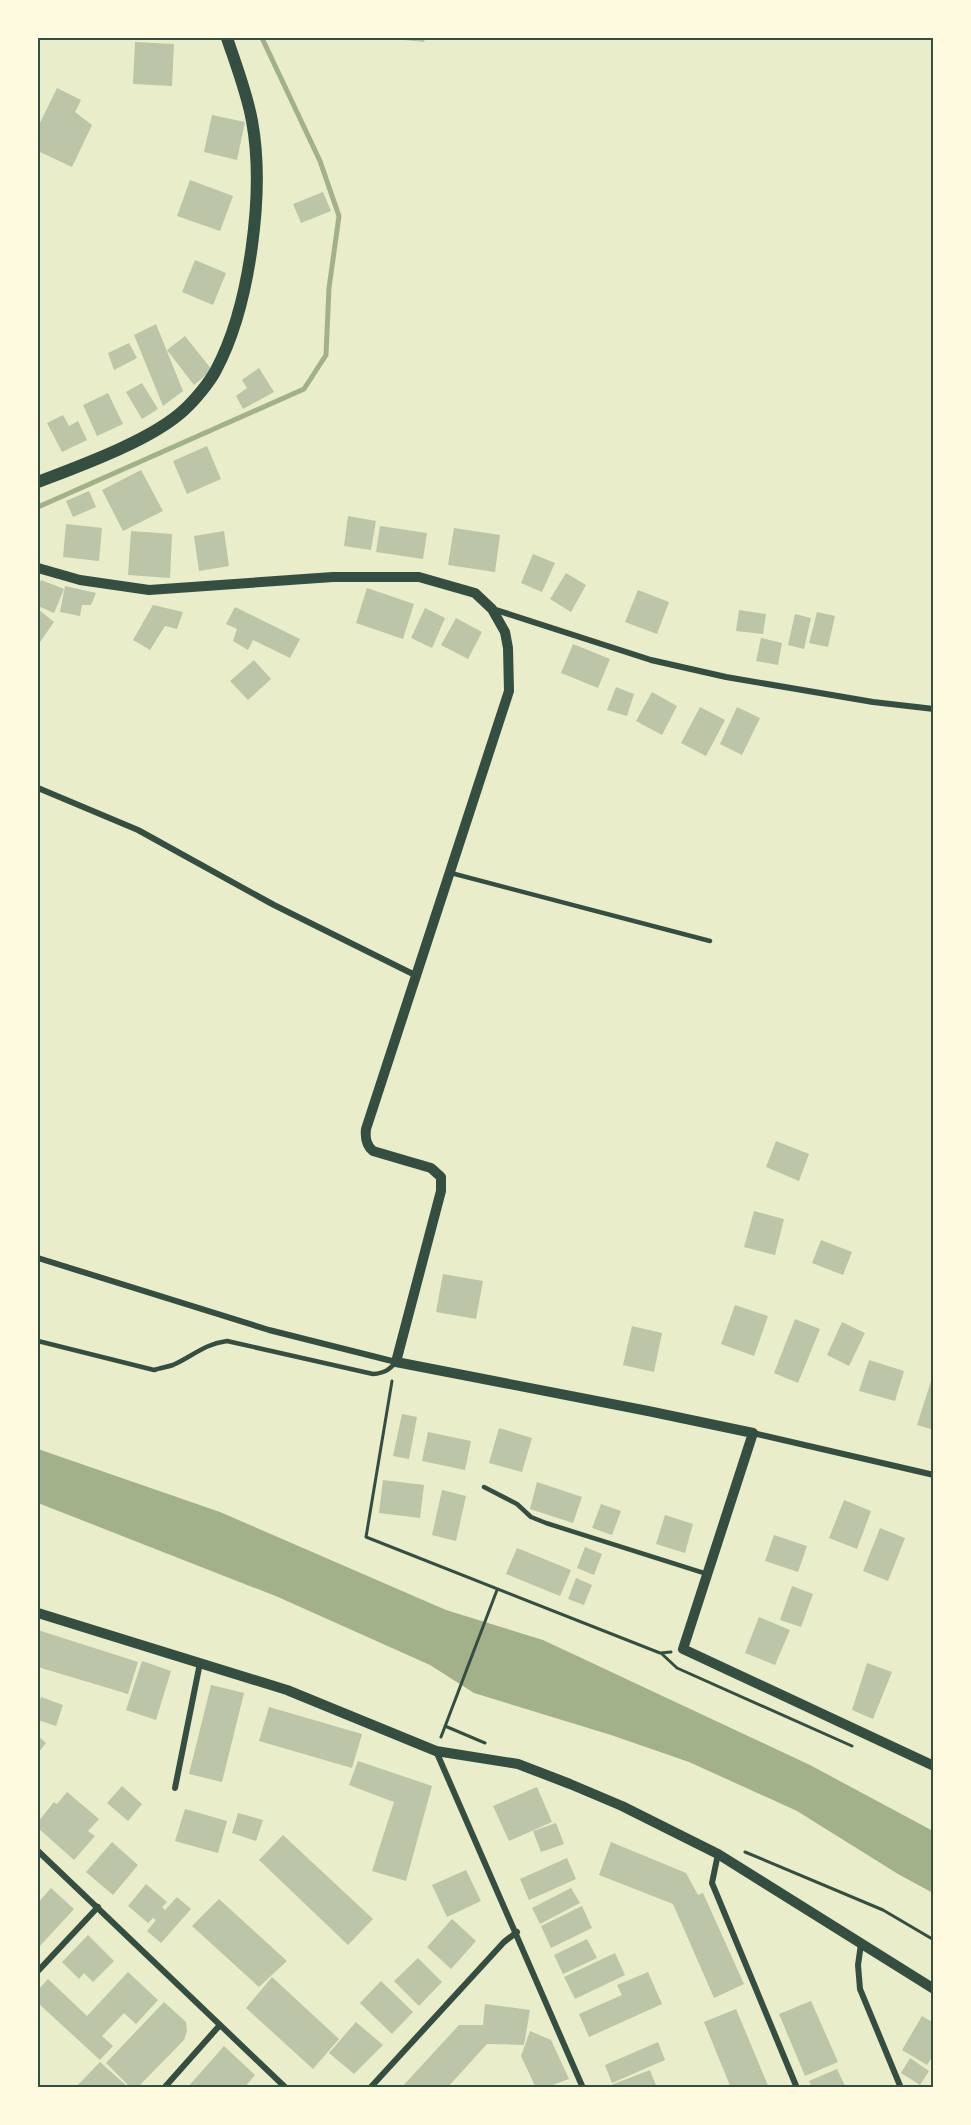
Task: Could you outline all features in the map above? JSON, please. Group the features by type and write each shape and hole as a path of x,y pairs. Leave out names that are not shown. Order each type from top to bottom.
{"main road":[{"path":"38,482 73,469 148,434 184,410 215,372 238,316 252,241 257,171 252,120 227,38"}],"street":[{"path":"38,568 80,580 149,590 333,577 419,577 475,593 492,609 505,632 509,691 365,1135 368,1147 374,1151 430,1168 441,1177 441,1191 396,1362"},
{"path":"492,609 651,660 726,677 850,699 933,709"},
{"path":"38,788 138,830 274,905 417,976"},
{"path":"38,1258 269,1330 396,1362 648,1411 933,1475"},
{"path":"753,1434 683,1649 933,1766"},
{"path":"38,1613 287,1690 436,1750 518,1764 622,1806 718,1854 933,1989"},
{"path":"175,1788 200,1664"},
{"path":"436,1750 583,2088"},
{"path":"38,1851 286,2088"},
{"path":"718,1854 712,1883 797,2088"},
{"path":"38,1971 98,1907"},
{"path":"370,2088 504,1942 517,1932"},
{"path":"861,1943 858,1965 860,1989 901,2088"},
{"path":"164,2088 220,2025"}],"lane":[{"path":"450,873 710,940"},
{"path":"38,1341 154,1370 172,1365 207,1346 227,1341 373,1374 388,1371 396,1362"},
{"path":"484,1486 546,1523 708,1574"}],"path":[{"path":"396,1362 366,1537 660,1653 677,1668 859,1749"},
{"path":"446,1723 497,1590"},
{"path":"660,1653 683,1649"}],"shaded area":[{"path":"38,1449 220,1512 446,1610 543,1640 810,1765 933,1831 933,1893 898,1874 797,1811 689,1762 611,1735 474,1693 430,1665 278,1597 38,1503"}],"building":[{"path":"405,38 425,38 424,42 404,40"},
{"path":"135,42 174,44 172,86 133,84"},
{"path":"57,88 81,100 75,112 92,125 72,167 38,151 38,127"},
{"path":"212,115 245,122 237,160 204,152"},
{"path":"190,180 233,196 220,231 177,216"},
{"path":"323,192 331,211 301,223 293,204"},
{"path":"195,260 226,273 213,305 182,292"},
{"path":"156,324 183,391 163,406 134,335"},
{"path":"185,336 212,370 194,385 167,350"},
{"path":"129,343 137,358 114,370 108,353"},
{"path":"259,368 274,392 243,409 236,396 247,388 242,380"},
{"path":"142,383 158,409 142,419 126,392"},
{"path":"108,393 123,424 97,436 83,405"},
{"path":"63,415 69,426 78,421 87,440 62,452 47,423"},
{"path":"207,446 221,479 187,494 173,461"},
{"path":"141,470 163,511 123,531 102,490"},
{"path":"89,491 96,507 73,517 66,501"},
{"path":"348,516 376,521 371,550 344,546"},
{"path":"66,524 102,528 99,561 63,557"},
{"path":"380,526 427,533 423,559 376,552"},
{"path":"454,528 500,535 495,572 448,565"},
{"path":"131,531 172,534 170,578 128,575"},
{"path":"224,531 229,566 199,571 194,536"},
{"path":"533,554 555,563 542,592 521,583"},
{"path":"566,573 586,585 571,612 550,599"},
{"path":"41,580 64,589 54,613 38,606 38,588"},
{"path":"65,586 96,593 91,605 82,605 80,616 60,612"},
{"path":"367,588 414,604 403,639 356,623"},
{"path":"638,590 669,602 657,634 625,622"},
{"path":"153,605 183,612 177,629 165,626 150,650 133,640"},
{"path":"235,607 300,639 290,658 253,640 248,650 233,641 237,629 226,624"},
{"path":"425,608 445,618 432,648 411,638"},
{"path":"38,609 54,622 38,645"},
{"path":"739,610 766,614 763,634 736,631"},
{"path":"817,612 835,616 828,647 809,643"},
{"path":"795,614 811,618 804,649 788,645"},
{"path":"456,618 482,632 468,659 441,645"},
{"path":"761,638 782,643 778,665 756,661"},
{"path":"573,644 610,659 598,688 561,673"},
{"path":"254,660 271,679 248,700 230,681"},
{"path":"616,687 634,694 627,716 607,710"},
{"path":"652,692 677,706 662,735 636,721"},
{"path":"700,707 725,720 706,756 681,743"},
{"path":"737,707 760,718 742,755 720,744"},
{"path":"776,1141 809,1154 799,1181 766,1167"},
{"path":"754,1211 784,1219 775,1255 744,1247"},
{"path":"821,1240 852,1252 843,1275 812,1263"},
{"path":"443,1274 483,1281 476,1319 436,1312"},
{"path":"735,1305 768,1316 754,1356 721,1344"},
{"path":"795,1319 820,1329 798,1383 774,1373"},
{"path":"842,1322 865,1333 849,1366 827,1355"},
{"path":"632,1326 662,1333 654,1372 623,1365"},
{"path":"869,1360 904,1371 895,1401 859,1391"},
{"path":"931,1381 934,1382 934,1430 917,1425"},
{"path":"402,1414 417,1417 409,1459 393,1456"},
{"path":"499,1428 532,1438 522,1472 489,1463"},
{"path":"428,1432 471,1441 465,1470 422,1461"},
{"path":"383,1480 424,1485 420,1518 379,1513"},
{"path":"537,1482 582,1497 573,1523 530,1509"},
{"path":"442,1490 466,1496 456,1541 432,1535"},
{"path":"844,1500 871,1511 857,1549 829,1538"},
{"path":"601,1504 621,1511 612,1535 592,1528"},
{"path":"665,1515 693,1524 685,1553 656,1544"},
{"path":"880,1528 905,1538 888,1581 863,1571"},
{"path":"774,1535 807,1546 798,1572 765,1561"},
{"path":"585,1547 602,1554 594,1575 577,1568"},
{"path":"517,1548 571,1570 560,1596 506,1574"},
{"path":"576,1578 592,1585 584,1605 568,1599"},
{"path":"792,1586 813,1594 801,1627 780,1620"},
{"path":"759,1617 790,1630 775,1665 745,1653"},
{"path":"38,1630 138,1662 128,1694 38,1667"},
{"path":"142,1661 171,1671 156,1720 126,1710"},
{"path":"867,1663 892,1672 873,1719 852,1710"},
{"path":"211,1685 244,1693 222,1782 189,1774"},
{"path":"41,1697 63,1705 56,1726 38,1720"},
{"path":"269,1707 362,1734 352,1768 259,1741"},
{"path":"38,1736 46,1743 38,1753"},
{"path":"358,1761 432,1786 406,1881 372,1871 394,1802 349,1785"},
{"path":"122,1786 142,1804 128,1821 107,1803"},
{"path":"537,1787 552,1822 509,1841 493,1806"},
{"path":"67,1792 99,1819 88,1831 95,1836 74,1860 38,1828 38,1822 54,1802 57,1804"},
{"path":"185,1809 227,1821 218,1853 175,1841"},
{"path":"238,1813 263,1820 256,1841 232,1833"},
{"path":"556,1823 564,1844 541,1852 533,1831"},
{"path":"283,1835 373,1919 348,1945 259,1860"},
{"path":"112,1842 138,1865 113,1895 86,1872"},
{"path":"611,1842 686,1873 698,1895 703,1893 744,1984 714,1998 673,1904 599,1875"},
{"path":"567,1858 576,1879 529,1900 520,1879"},
{"path":"466,1870 481,1901 447,1917 432,1885"},
{"path":"146,1884 167,1902 162,1907 165,1910 177,1897 191,1909 161,1943 147,1931 156,1920 153,1918 148,1923 128,1906"},
{"path":"51,1888 74,1909 38,1948 38,1903"},
{"path":"571,1888 580,1903 540,1924 532,1908"},
{"path":"219,1899 287,1961 259,1987 192,1926"},
{"path":"582,1906 592,1928 551,1948 541,1926"},
{"path":"452,1919 476,1941 451,1969 427,1947"},
{"path":"88,1935 114,1961 93,1982 84,1973 79,1979 62,1962"},
{"path":"587,1939 597,1958 563,1974 554,1955"},
{"path":"615,1953 625,1975 575,1999 564,1977"},
{"path":"418,1958 442,1982 419,2006 394,1981"},
{"path":"128,1972 158,2000 136,2024 124,2013 102,2036 113,2046 100,2060 38,2003 38,1990 48,1979 87,2016"},
{"path":"648,1972 662,2004 589,2037 579,2014 622,1995 617,1985"},
{"path":"272,1977 339,2039 313,2069 246,2008"},
{"path":"381,1981 413,2012 392,2034 360,2003"},
{"path":"811,2001 838,2062 805,2076 779,2014"},
{"path":"164,2002 186,2022 187,2031 184,2040 137,2088 131,2088 106,2063"},
{"path":"485,2004 530,2010 524,2045 487,2044 447,2088 401,2088 459,2025 483,2025"},
{"path":"736,2009 769,2088 731,2088 704,2022"},
{"path":"922,2016 934,2023 934,2054 927,2065 902,2050"},
{"path":"356,2022 383,2045 354,2074 329,2053"},
{"path":"530,2031 551,2040 569,2079 544,2088 536,2088 521,2056"},
{"path":"658,2042 665,2060 612,2083 605,2065"},
{"path":"224,2046 255,2075 244,2088 187,2088"},
{"path":"910,2058 929,2071 920,2085 901,2073"},
{"path":"100,2062 129,2088 75,2088"},
{"path":"837,2069 846,2088 812,2088 809,2081"},
{"path":"650,2070 657,2088 606,2088 606,2087"}],"waterway":[{"path":"38,507 304,389 326,355 329,288 339,216 320,161 262,38"}]}
